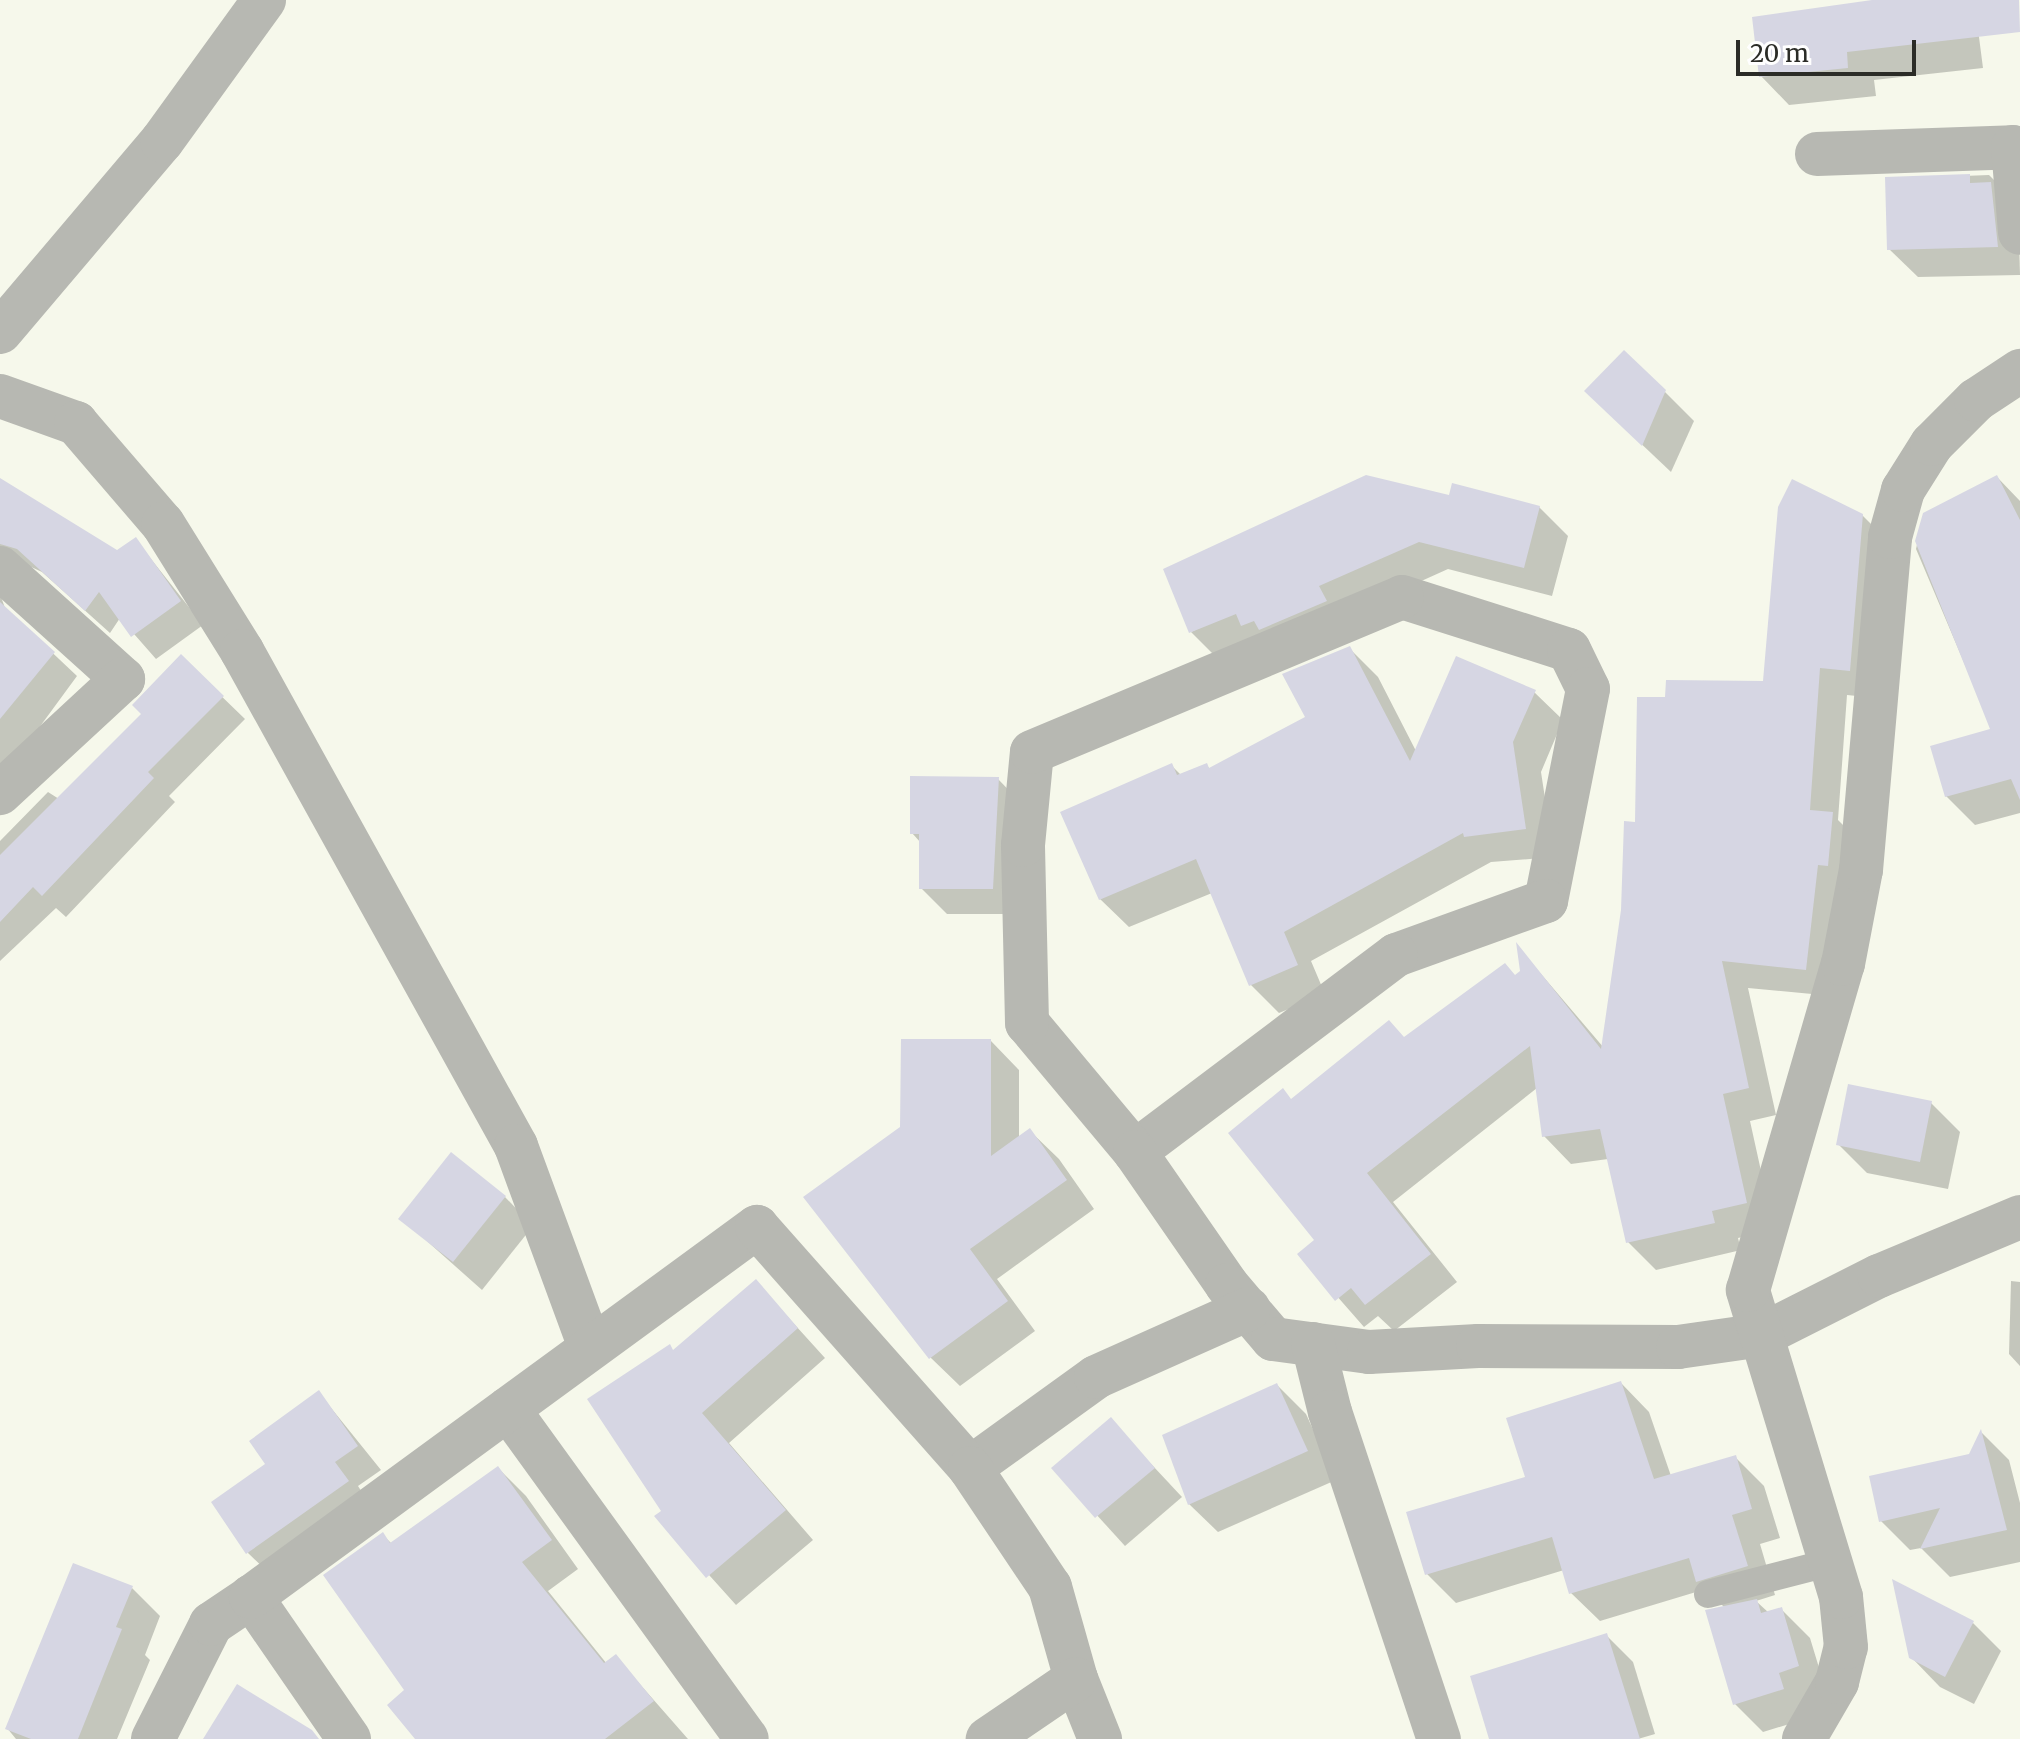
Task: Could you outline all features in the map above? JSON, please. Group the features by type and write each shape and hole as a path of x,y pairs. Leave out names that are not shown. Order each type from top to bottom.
{"street":[{"path":"0,332 162,141 264,0"},
{"path":"1817,154 2013,147 2020,233"},
{"path":"1804,1739 1837,1682 1846,1647 1832,1562 1748,1290 1839,979 1861,870 1890,537 1903,490 1932,444 1976,400 2020,371"},
{"path":"0,396 76,423 163,524 227,625 516,1146 590,1347"},
{"path":"0,568 123,679 0,793"},
{"path":"1135,1152 1396,955 1546,901 1588,689 1569,650 1402,597 1032,752 1023,845 1027,1023 1135,1152 1273,1339 1369,1352 1478,1346 1678,1347 1762,1335 1879,1276 2020,1217"},
{"path":"153,1739 211,1624 757,1227 970,1468 1050,1587 1076,1679 1100,1739"},
{"path":"970,1468 1096,1377 1248,1309"},
{"path":"1313,1344 1330,1412 1439,1739"},
{"path":"508,1409 747,1739"},
{"path":"251,1597 349,1739"},
{"path":"988,1739 1076,1679"}],"lane":[{"path":"1708,1594 1832,1562"}],"building":[{"path":"1872,0 2019,0 2020,32 1847,52 1848,68 1759,77 1752,17"},
{"path":"1970,174 1970,183 1991,182 1998,247 1887,250 1885,177"},
{"path":"1624,350 1666,390 1642,446 1584,391"},
{"path":"1366,475 1449,495 1452,483 1540,506 1524,568 1419,542 1319,586 1327,601 1259,630 1254,621 1241,626 1236,614 1189,633 1163,569"},
{"path":"1997,475 2020,520 2020,800 2011,779 1945,797 1930,746 1990,729 1915,541 1923,513"},
{"path":"0,478 117,550 136,537 181,601 131,637 99,592 85,611 17,549 0,544"},
{"path":"1792,479 1863,514 1850,671 1820,668 1810,810 1833,812 1828,866 1818,865 1806,970 1722,961 1749,1088 1723,1094 1747,1203 1712,1211 1715,1223 1626,1243 1600,1129 1542,1137 1530,1046 1367,1173 1431,1254 1365,1305 1351,1288 1335,1301 1297,1254 1314,1240 1228,1133 1283,1088 1291,1099 1389,1020 1404,1037 1505,963 1515,975 1520,971 1516,942 1601,1049 1621,910 1624,821 1635,822 1637,697 1665,697 1666,680 1763,681 1778,507"},
{"path":"0,602 55,652 0,719"},
{"path":"1350,646 1410,761 1456,656 1536,690 1513,742 1526,829 1464,837 1463,833 1284,932 1298,965 1249,986 1196,859 1099,900 1060,812 1172,763 1177,775 1207,763 1209,768 1305,717 1282,674"},
{"path":"181,654 224,696 148,772 154,778 42,896 33,887 0,922 0,855 141,714 132,705"},
{"path":"910,776 999,777 993,889 919,889 919,834 910,834"},
{"path":"901,1039 991,1039 991,1156 1030,1128 1067,1180 970,1249 1008,1301 929,1359 803,1197 900,1127"},
{"path":"1848,1084 1932,1101 1920,1162 1836,1145"},
{"path":"451,1152 506,1196 453,1262 398,1219"},
{"path":"756,1279 798,1328 702,1413 786,1510 706,1578 654,1516 661,1511 587,1399 670,1344 673,1350"},
{"path":"1621,1381 1654,1479 1736,1455 1752,1509 1732,1515 1748,1566 1696,1582 1689,1558 1569,1594 1552,1537 1425,1575 1406,1512 1525,1477 1506,1418"},
{"path":"1277,1383 1308,1451 1188,1505 1162,1435"},
{"path":"319,1390 358,1446 335,1462 349,1481 246,1554 211,1502 265,1464 249,1441"},
{"path":"1111,1417 1155,1468 1095,1518 1051,1468"},
{"path":"1981,1429 2007,1530 1920,1549 1940,1508 1879,1522 1869,1476 1969,1454"},
{"path":"498,1466 552,1540 522,1562 604,1663 616,1654 654,1701 605,1739 415,1739 387,1705 404,1690 323,1575 383,1532 390,1543"},
{"path":"73,1563 133,1586 116,1627 122,1629 78,1739 31,1739 5,1729"},
{"path":"1892,1579 1974,1621 1945,1677 1909,1658"},
{"path":"1757,1599 1761,1613 1782,1607 1799,1666 1779,1673 1784,1689 1733,1705 1705,1610"},
{"path":"1607,1633 1640,1739 1489,1739 1470,1676"},
{"path":"237,1684 312,1730 319,1739 203,1739"}]}
